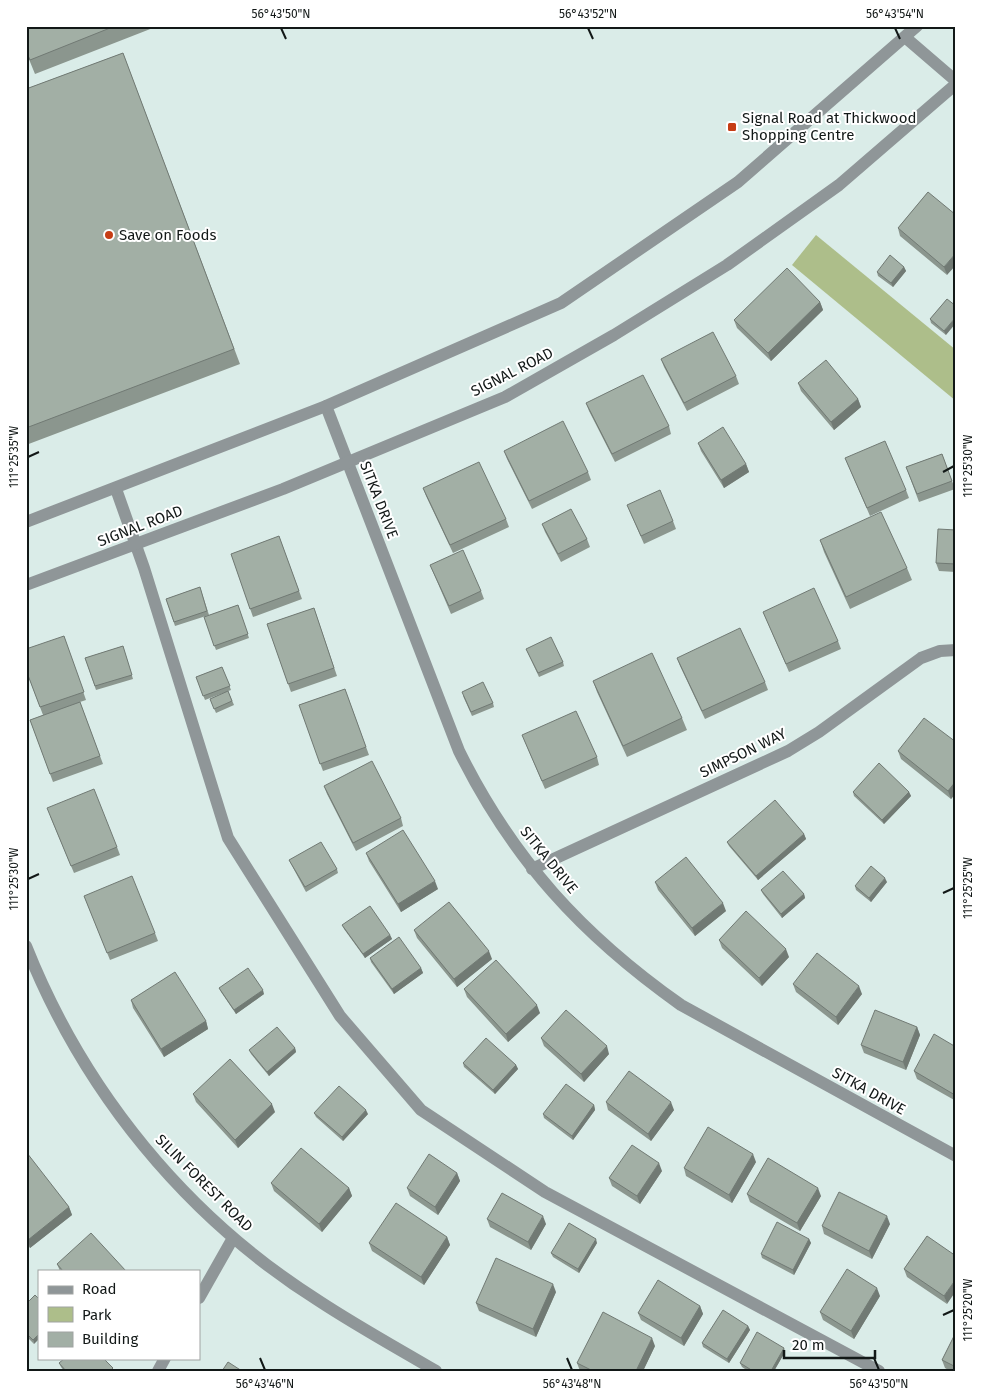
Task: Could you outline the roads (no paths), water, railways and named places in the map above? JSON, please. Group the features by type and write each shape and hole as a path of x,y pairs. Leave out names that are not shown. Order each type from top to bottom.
{"street":[{"path":"26,522 116,489 326,406 561,303 738,182 906,38 917,26"},
{"path":"906,38 956,83"},
{"name":"SIGNAL ROAD","path":"26,585 136,545 347,462 505,397 614,336 726,265 839,185 956,83"},
{"name":"SITKA DRIVE","path":"326,406 459,751 482,797 532,870 602,943 681,1005 956,1156"},
{"path":"116,489 136,545 228,838 340,1016 421,1110 545,1192 880,1371"},
{"name":"SIMPSON WAY","path":"532,870 788,751 827,726 921,658 940,651 956,650"},
{"name":"SILIN FOREST ROAD","path":"26,946 53,1008 85,1064 118,1116 157,1164 233,1238 318,1301 436,1371"},
{"path":"200,1296 233,1238"}],"place":[{"name":"Signal Road at Thickwood Shopping Centre","path":"732,127"},
{"name":"Save on Foods","path":"109,235"}]}
